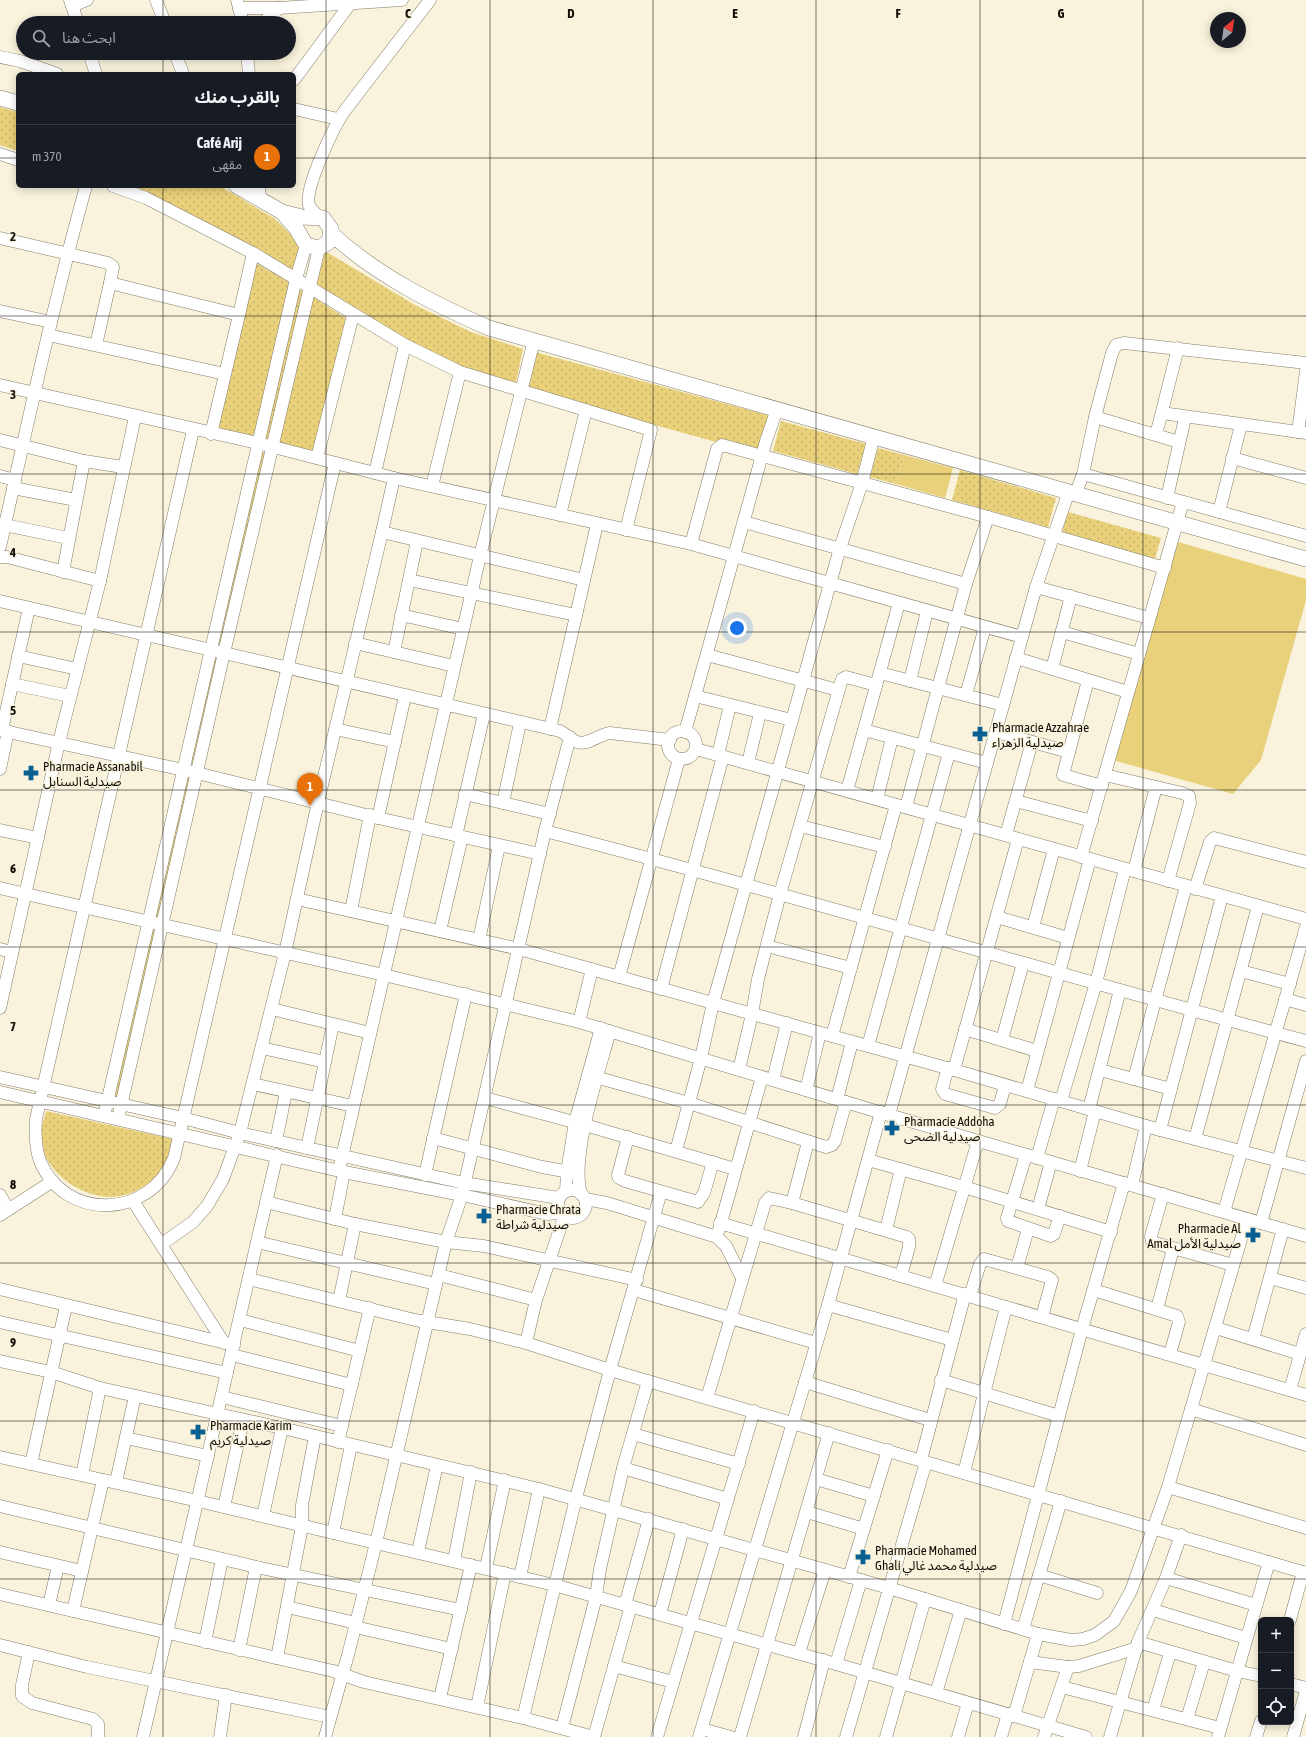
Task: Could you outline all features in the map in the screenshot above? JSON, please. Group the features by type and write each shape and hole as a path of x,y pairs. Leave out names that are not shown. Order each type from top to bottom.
{"main road":[{"path":"0,98 16,102"},
{"path":"243,188 259,193 317,241 352,253 441,306 489,328 1306,559"},
{"path":"282,212 314,218 330,225 317,241"},
{"path":"314,218 301,227 317,241"}],"street":[{"path":"76,16 71,3 87,0"},
{"path":"156,0 162,16"},
{"path":"241,16 238,4 279,8 402,0"},
{"path":"314,218 309,199 323,153 338,119 430,0"},
{"path":"296,77 350,4"},
{"path":"270,16 279,8"},
{"path":"0,57 20,61 51,72"},
{"path":"91,60 95,72"},
{"path":"178,60 182,72"},
{"path":"248,60 249,72"},
{"path":"296,109 338,119"},
{"path":"0,154 16,159"},
{"path":"0,547 2,524 14,484 67,253 85,188"},
{"path":"118,188 146,198 253,253 405,346 460,372 651,430 626,530"},
{"path":"0,238 111,264 113,267 96,345"},
{"path":"104,1116 147,922 296,279 317,241"},
{"path":"118,1119 224,653 310,287 317,241"},
{"path":"211,434 253,253"},
{"path":"110,283 239,315"},
{"path":"0,311 51,322"},
{"path":"316,458 353,315"},
{"path":"48,335 225,374"},
{"path":"335,1220 342,1171 342,1156 353,1106 493,500 522,392 534,340"},
{"path":"731,1737 701,1733 792,1422 828,1305 868,1160 905,1057 1036,587 1054,536 1072,492 1083,474 1095,417 1112,353 1116,345 1124,343 1306,363"},
{"path":"375,473 405,346"},
{"path":"1156,435 1178,348"},
{"path":"1162,413 1185,418 1302,432 1306,371"},
{"path":"432,486 460,372"},
{"path":"0,385 193,430 258,443 394,478 691,544 1022,637"},
{"path":"685,732 762,455 777,409"},
{"path":"560,515 586,410"},
{"path":"0,1008 2,985 12,952 70,696 100,581 135,416"},
{"path":"1095,417 1179,442"},
{"path":"1167,498 1185,418"},
{"path":"1219,512 1241,425"},
{"path":"193,430 147,636 42,1087 36,1119 35,1141 41,1162 53,1181 70,1195 89,1203 110,1205 133,1201 151,1191 165,1176 174,1158 226,939 335,463"},
{"path":"676,1151 701,1058 713,1003 840,548 862,483 874,436"},
{"path":"0,440 84,461 123,467"},
{"path":"691,544 718,447 725,446 988,517 1165,568"},
{"path":"1232,458 1306,478"},
{"path":"63,572 68,538 84,461"},
{"path":"1083,474 1306,536"},
{"path":"0,476 14,484 76,500"},
{"path":"162,1244 193,1222 207,1206 223,1180 240,1133 272,1009 318,802 394,478"},
{"path":"1027,1091 1068,938 1086,858 1092,821 1183,502"},
{"path":"806,1090 851,968 885,847 922,746 966,584 988,517"},
{"path":"744,522 966,584"},
{"path":"2,524 68,538"},
{"path":"550,729 597,524"},
{"path":"382,532 584,580"},
{"path":"394,652 417,541"},
{"path":"0,557 7,557 100,581"},
{"path":"409,580 576,616"},
{"path":"1036,587 1149,618"},
{"path":"1052,669 1071,596"},
{"path":"0,601 88,623 550,729 560,732 579,743 587,742 601,734 610,733 670,740"},
{"path":"847,791 899,603"},
{"path":"0,769 3,730 29,608"},
{"path":"910,681 927,610"},
{"path":"401,615 463,629"},
{"path":"966,695 985,627"},
{"path":"1062,632 1139,654"},
{"path":"356,643 454,666"},
{"path":"707,655 803,682 838,690"},
{"path":"18,656 77,669"},
{"path":"1016,658 1128,692"},
{"path":"880,673 1003,705"},
{"path":"739,1070 766,946 838,690 844,677 876,685"},
{"path":"1088,680 1063,775 1156,787 1187,794 1190,800 1168,881"},
{"path":"12,684 70,696"},
{"path":"351,910 374,816 395,742 405,696"},
{"path":"695,696 792,720"},
{"path":"661,989 721,756 730,705"},
{"path":"748,763 760,713"},
{"path":"440,931 459,836 465,794 484,714"},
{"path":"503,803 520,723"},
{"path":"335,729 395,742"},
{"path":"3,730 197,773 418,827 540,854"},
{"path":"864,730 987,763"},
{"path":"685,732 695,740 696,749 691,756 679,759 670,751 670,740 677,733 685,732"},
{"path":"996,732 1069,752"},
{"path":"325,1737 343,1674 376,1543 446,1242 463,1189 507,1004 540,854 570,737"},
{"path":"877,799 892,738"},
{"path":"1006,836 1032,742"},
{"path":"696,749 1306,920"},
{"path":"868,1046 949,753"},
{"path":"619,977 650,858 679,759"},
{"path":"1037,1158 1058,1100 1096,983 1156,787"},
{"path":"465,794 550,814"},
{"path":"1016,801 1092,821"},
{"path":"800,826 885,847"},
{"path":"0,830 38,838"},
{"path":"546,831 780,894 1227,1021 1306,1041"},
{"path":"1134,1079 1155,1000 1191,887 1210,842 1214,838 1306,862"},
{"path":"1005,1085 1000,1104 996,1108 946,1094 942,1090 965,1029 1018,839"},
{"path":"479,940 499,846"},
{"path":"1033,927 1054,849"},
{"path":"0,888 384,974 579,1022 885,1114 1306,1236"},
{"path":"1160,1130 1222,896"},
{"path":"297,899 396,920 519,949 951,1069 1160,1130 1306,1168"},
{"path":"1195,1139 1258,906"},
{"path":"997,917 1068,938"},
{"path":"1224,1212 1306,927"},
{"path":"766,946 851,968"},
{"path":"0,949 12,952"},
{"path":"1002,1040 1023,964"},
{"path":"579,1022 592,969"},
{"path":"1241,971 1290,984"},
{"path":"1080,1171 1100,1070 1120,990"},
{"path":"425,1174 466,994"},
{"path":"1285,999 1306,1005"},
{"path":"272,1009 370,1033"},
{"path":"307,1148 333,1024"},
{"path":"717,1237 748,1123 767,1078 786,1024"},
{"path":"965,1029 1037,1051"},
{"path":"526,1343 536,1300 562,1215 557,1203 573,1173 580,1123 605,1030"},
{"path":"593,1076 689,1103 826,1147 832,1145 852,1042"},
{"path":"262,1048 325,1062"},
{"path":"1261,1223 1278,1161 1301,1096 1306,1061"},
{"path":"1100,1070 1171,1089"},
{"path":"0,1077 107,1100 240,1133 425,1174 463,1189 547,1214 562,1215 571,1219 579,1217 584,1212 586,1205 573,1173"},
{"path":"253,1084 353,1106"},
{"path":"0,1092 180,1132 342,1171 463,1189 563,1194 572,1190 583,1196 717,1237 726,1246 742,1278"},
{"path":"276,1141 286,1092"},
{"path":"485,1098 580,1123 735,1169"},
{"path":"1004,1624 1082,1329 1111,1232 1146,1126"},
{"path":"628,1137 619,1178 625,1182 694,1202 701,1200 713,1162"},
{"path":"433,1138 542,1167 573,1173"},
{"path":"935,1286 978,1141"},
{"path":"792,1203 808,1142"},
{"path":"1026,1154 1007,1218 1008,1221 1028,1229 1053,1236 1060,1216"},
{"path":"143,1737 222,1397 230,1348 240,1320 277,1155"},
{"path":"868,1160 1012,1201 1111,1232"},
{"path":"1038,1209 1051,1162"},
{"path":"886,1230 901,1169"},
{"path":"0,1195 4,1212 53,1181"},
{"path":"523,1718 576,1498 610,1370 661,1192"},
{"path":"1163,1194 1151,1239 1154,1243 1233,1265"},
{"path":"707,1398 742,1278 767,1200 772,1198 792,1203 904,1235 909,1239 909,1247 901,1276"},
{"path":"133,1201 230,1348"},
{"path":"266,1202 335,1220 446,1242 484,1246 549,1260 635,1285 730,1318 816,1343"},
{"path":"1,1364 51,1372 100,1388 282,1428 576,1498 889,1588 1038,1634 1071,1640 1084,1639 1095,1635 1114,1621 1127,1602 1155,1528 1168,1487 1247,1219"},
{"path":"720,1223 1205,1364 1306,1395"},
{"path":"339,1301 355,1224"},
{"path":"1017,1268 1028,1229"},
{"path":"1253,1339 1283,1229"},
{"path":"257,1242 346,1264 437,1280 536,1300"},
{"path":"1157,1309 1173,1249"},
{"path":"846,1737 889,1588 923,1461 930,1420 952,1340 980,1264 984,1259 1048,1277 1052,1280 1042,1317"},
{"path":"1270,1278 1306,1288"},
{"path":"249,1279 428,1322 470,1329 526,1343 610,1370 1304,1572 1291,1617"},
{"path":"0,1289 230,1348 352,1385"},
{"path":"1094,1290 1157,1309 1179,1318 1170,1354"},
{"path":"828,1305 952,1340"},
{"path":"31,1464 66,1306"},
{"path":"964,1473 1006,1306"},
{"path":"338,1442 370,1308"},
{"path":"240,1320 360,1351"},
{"path":"0,1322 227,1373"},
{"path":"1216,1328 1300,1354"},
{"path":"1290,1390 1306,1334"},
{"path":"941,1380 1059,1416"},
{"path":"562,1728 596,1596 600,1569 615,1509 623,1468 648,1381"},
{"path":"805,1382 930,1420"},
{"path":"82,1475 100,1388"},
{"path":"116,1482 135,1396"},
{"path":"222,1397 342,1426"},
{"path":"1191,1409 1306,1445"},
{"path":"657,1737 754,1411"},
{"path":"224,1507 243,1420"},
{"path":"263,1516 282,1428"},
{"path":"740,1737 829,1433"},
{"path":"633,1434 739,1464"},
{"path":"277,1658 294,1576 302,1526 302,1505 315,1436"},
{"path":"126,1438 208,1456"},
{"path":"333,1533 352,1445"},
{"path":"836,1664 864,1529 888,1450"},
{"path":"0,1457 198,1500 302,1526 520,1576 824,1660 1011,1715 1046,1732 1086,1737"},
{"path":"418,1552 437,1464"},
{"path":"623,1468 728,1499"},
{"path":"454,1561 471,1472"},
{"path":"816,1479 874,1496"},
{"path":"73,1611 104,1480"},
{"path":"486,1568 505,1480"},
{"path":"1168,1487 1306,1528"},
{"path":"520,1576 539,1489"},
{"path":"1023,1629 1061,1501"},
{"path":"0,1506 187,1550 256,1568 461,1610"},
{"path":"806,1512 864,1529"},
{"path":"0,1594 277,1658 343,1674 364,1682 440,1698 594,1737 614,1666 649,1519"},
{"path":"660,1614 683,1529"},
{"path":"1110,1737 1137,1645 1166,1578 1181,1536"},
{"path":"0,1552 82,1571"},
{"path":"205,1642 222,1559"},
{"path":"1062,1687 1187,1719 1219,1733 1269,1562"},
{"path":"440,1698 470,1565"},
{"path":"49,1605 58,1566"},
{"path":"239,1650 256,1568"},
{"path":"799,1654 825,1570"},
{"path":"477,1707 505,1573"},
{"path":"1039,1575 1097,1593"},
{"path":"1166,1578 1256,1605"},
{"path":"886,1737 925,1599"},
{"path":"287,1607 452,1649"},
{"path":"936,1693 961,1610"},
{"path":"1152,1610 1246,1638"},
{"path":"1001,1737 1011,1715 1030,1662 1038,1634"},
{"path":"0,1645 87,1667 330,1717"},
{"path":"1030,1662 1068,1667 1089,1664 1137,1645 1258,1675"},
{"path":"29,1652 22,1685 22,1696 32,1703 93,1719 98,1724 98,1737"},
{"path":"1153,1710 1170,1653"},
{"path":"804,1737 824,1660"},
{"path":"1187,1719 1204,1662"},
{"path":"614,1666 673,1682"},
{"path":"1046,1732 1068,1667"},
{"path":"1294,1685 1306,1688"},
{"path":"1293,1737 1306,1691"},
{"path":"220,1737 226,1695"},
{"path":"958,1737 968,1703"},
{"path":"1256,1737 1260,1725"}],"shaded area":[{"path":"0,107 16,111 16,150 0,145"},
{"path":"128,188 223,188 275,219 292,236 299,247 293,272"},
{"path":"325,251 415,305 471,332 523,349 515,387 467,371 406,342 316,287"},
{"path":"254,262 291,283 256,438 215,429"},
{"path":"296,287 304,292 270,442 262,441"},
{"path":"313,297 347,319 315,453 278,445"},
{"path":"535,352 770,416 761,449 723,439 716,442 525,389"},
{"path":"781,421 866,444 857,474 773,451"},
{"path":"878,448 904,455 896,484 870,477"},
{"path":"260,452 267,453 222,646 215,644"},
{"path":"904,455 953,468 945,498 896,484"},
{"path":"960,470 1056,498 1048,527 952,500"},
{"path":"1068,512 1161,538 1155,559 1062,533"},
{"path":"1175,541 1306,579 1306,600 1261,760 1233,794 1113,760"},
{"path":"211,656 219,658 195,763 188,761"},
{"path":"185,773 193,775 160,918 152,916"},
{"path":"149,930 157,931 119,1104 110,1103"},
{"path":"46,1111 172,1139 172,1150 170,1157 153,1180 145,1186 128,1194 109,1197 84,1191 62,1177 53,1168 46,1157 42,1145 41,1132"}],"place":[{"name":"Pharmacie Azzahrae صيدلية الزهراء","path":"980,734"},
{"name":"Pharmacie Assanabil صيدلية السنابل","path":"31,773"},
{"name":"Café Arij","path":"310,806"},
{"name":"Pharmacie Addoha صيدلية الضحى","path":"892,1128"},
{"name":"Pharmacie Chrata صيدلية شراطة","path":"484,1216"},
{"name":"Pharmacie Al Amal صيدلية الأمل","path":"1253,1235"},
{"name":"Pharmacie Karim صيدلية كريم","path":"198,1432"},
{"name":"Pharmacie Mohamed Ghali صيدلية محمد غالي","path":"863,1557"}]}
